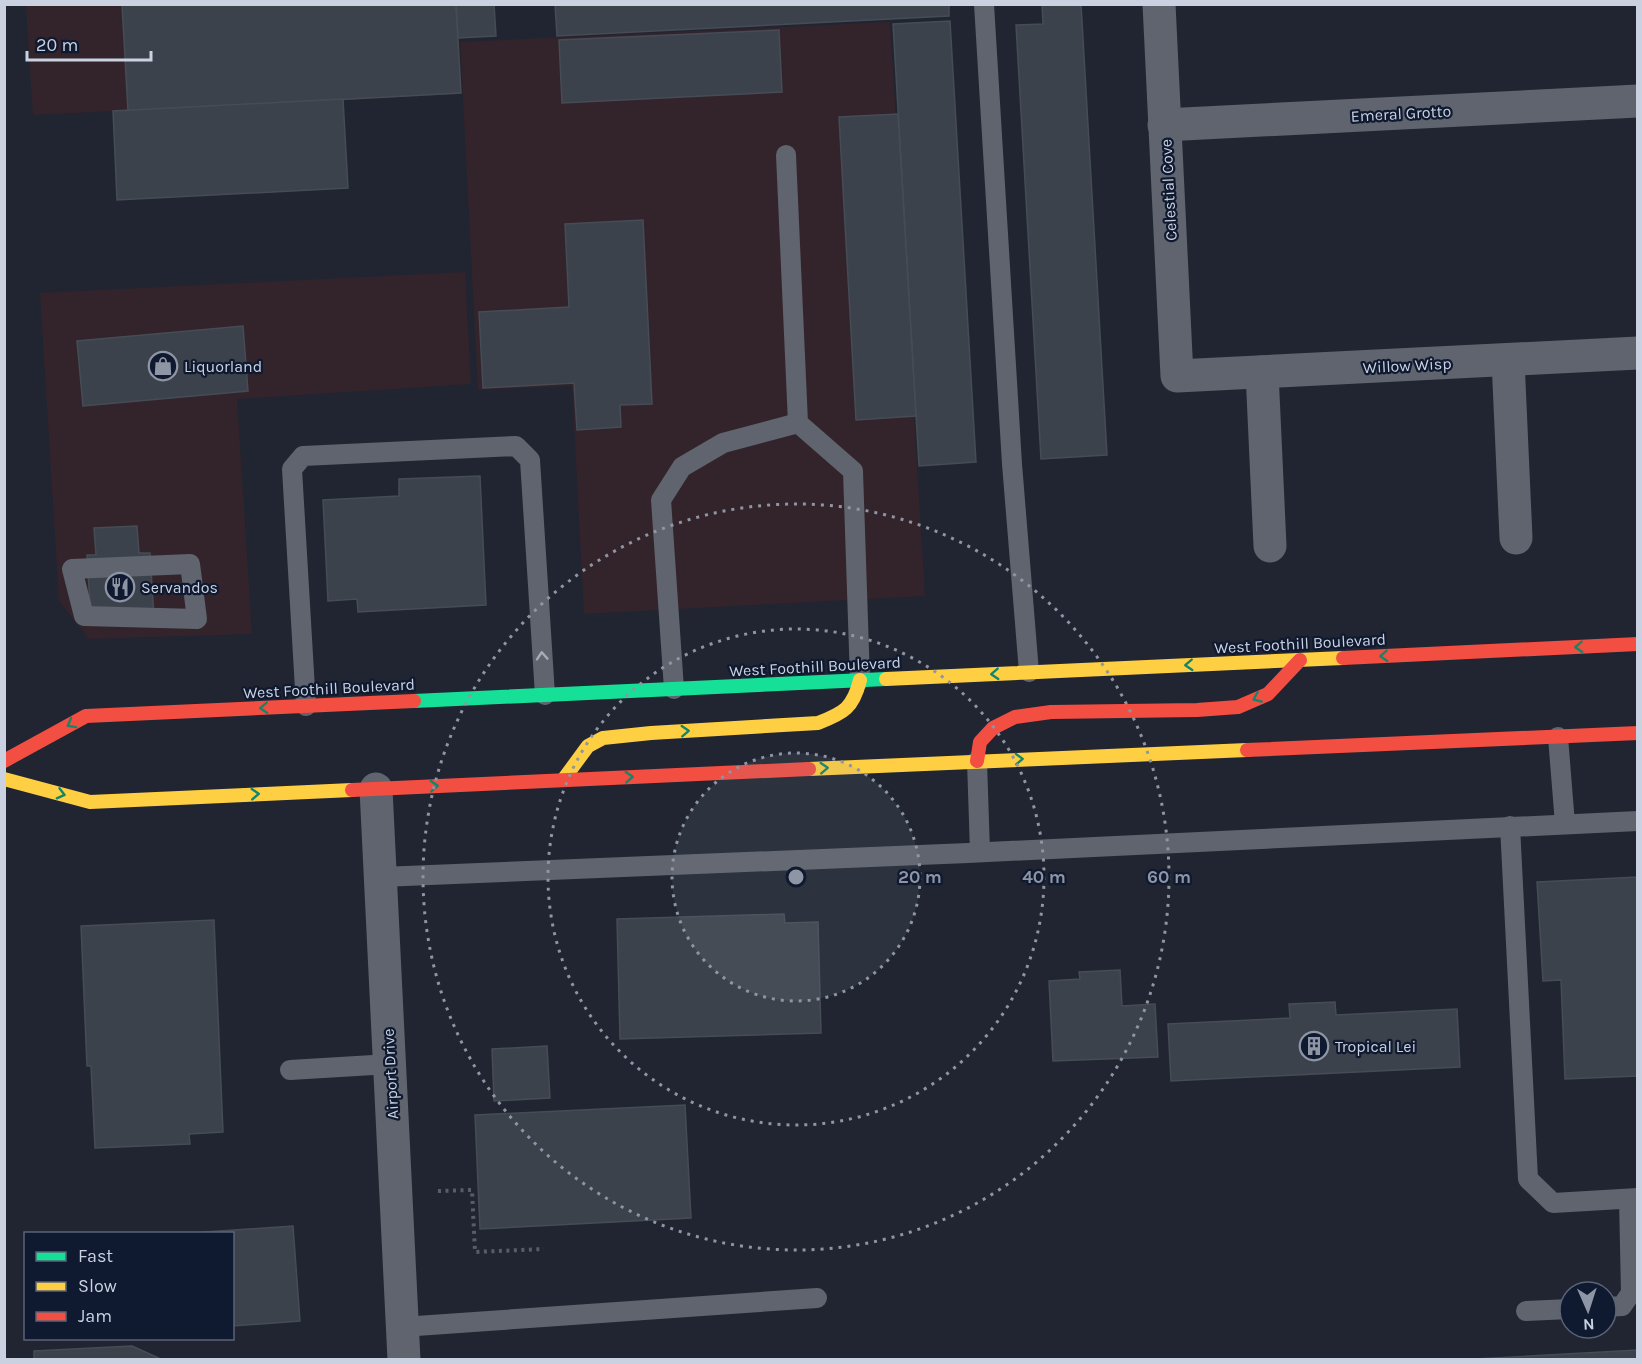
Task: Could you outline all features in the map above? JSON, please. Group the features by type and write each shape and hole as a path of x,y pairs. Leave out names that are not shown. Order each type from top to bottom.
{"main road":[{"name":"West Foothill Boulevard","path":"4,761 86,716 1638,644"},
{"path":"977,761 980,742 993,728 1015,717 1051,712 1197,710 1238,707 1268,693 1300,660"},
{"path":"562,780 588,746 603,738 818,723 841,714 856,699 860,680"},
{"path":"4,779 90,802 1638,733"}],"street":[{"name":"Celestial Cove","path":"1159,4 1177,376"},
{"name":"Emeral Grotto","path":"1164,125 1638,101"},
{"name":"Willow Wisp","path":"1177,376 1638,353"},
{"path":"1508,360 1516,538"},
{"path":"1262,372 1270,546"},
{"name":"Airport Drive","path":"376,789 404,1359"}],"lane":[{"path":"984,4 1012,464 1029,672"},
{"path":"786,155 798,423 853,471 860,680"},
{"path":"674,689 662,501 682,467 723,444 798,423"},
{"path":"306,706 292,469 303,456 505,446 516,446 530,460 545,695"},
{"path":"190,564 197,619 84,616 72,569 190,564"},
{"path":"1558,737 1565,824"},
{"path":"977,761 980,852"},
{"path":"381,877 1638,821"},
{"path":"1510,826 1528,1179 1553,1203 1633,1198 1631,1293 1622,1306 1618,1306"},
{"path":"290,1070 390,1064"},
{"path":"402,1327 817,1298"},
{"path":"1526,1311 1558,1310"}],"path":[{"path":"438,1191 472,1190 475,1252 544,1249"}],"shaded area":[{"path":"26,5 456,5 461,94 33,115"},
{"path":"890,22 925,596 584,614 572,386 478,390 460,42"},
{"path":"465,272 471,384 237,399 252,634 89,639 59,601 40,293"}],"building":[{"path":"122,4 456,4 461,93 128,111"},
{"path":"456,4 494,4 496,36 458,38"},
{"path":"555,4 949,4 949,16 557,36"},
{"path":"1042,4 1081,4 1107,455 1041,459 1016,25 1043,24"},
{"path":"950,21 976,462 919,466 893,24"},
{"path":"779,30 782,92 562,103 559,40"},
{"path":"343,99 348,188 117,200 113,111"},
{"path":"898,114 916,416 856,420 839,117"},
{"path":"643,220 652,404 620,405 621,427 577,430 574,383 483,388 479,312 569,307 565,224"},
{"name":"Liquorland","path":"243,326 248,391 83,406 77,341"},
{"path":"480,476 486,605 358,612 357,599 328,601 323,500 399,496 399,479"},
{"name":"Servandos","path":"137,526 139,553 150,553 154,618 91,621 87,555 96,555 94,528"},
{"path":"1638,877 1638,1076 1565,1079 1561,980 1543,981 1537,882"},
{"path":"784,914 785,923 818,922 821,1033 620,1039 617,919"},
{"path":"214,920 223,1132 189,1134 190,1144 95,1148 91,1066 87,1066 81,926"},
{"path":"1120,970 1122,1006 1155,1004 1158,1057 1053,1061 1049,981 1080,979 1079,972"},
{"name":"Tropical Lei","path":"1335,1002 1336,1015 1457,1009 1460,1067 1171,1081 1168,1024 1290,1018 1289,1004"},
{"path":"547,1046 550,1098 494,1101 492,1049"},
{"path":"685,1105 691,1218 480,1229 475,1115"},
{"path":"293,1226 300,1321 234,1326 234,1232 204,1232"},
{"path":"132,1346 163,1360 34,1360 34,1351"},
{"path":"1638,1350 1638,1360 1456,1360"}],"traffic: fast":[{"path":"414,701 886,679"}],"traffic: slow":[{"path":"886,679 1343,658"},
{"path":"563,780 588,746 603,738 818,723 835,716 846,708 854,697 860,680"},
{"path":"809,769 1247,750"},
{"path":"4,779 90,802 352,790"}],"traffic: jam":[{"path":"1343,658 1638,644"},
{"path":"977,761 980,742 993,728 1015,717 1051,712 1197,710 1238,707 1268,694 1300,660"},
{"path":"4,761 86,716 414,701"},
{"path":"1247,750 1638,733"},
{"path":"352,790 809,769"}],"place":[{"name":"Liquorland","path":"163,366"},
{"name":"Servandos","path":"120,587"},
{"name":"Tropical Lei","path":"1314,1046"}]}
